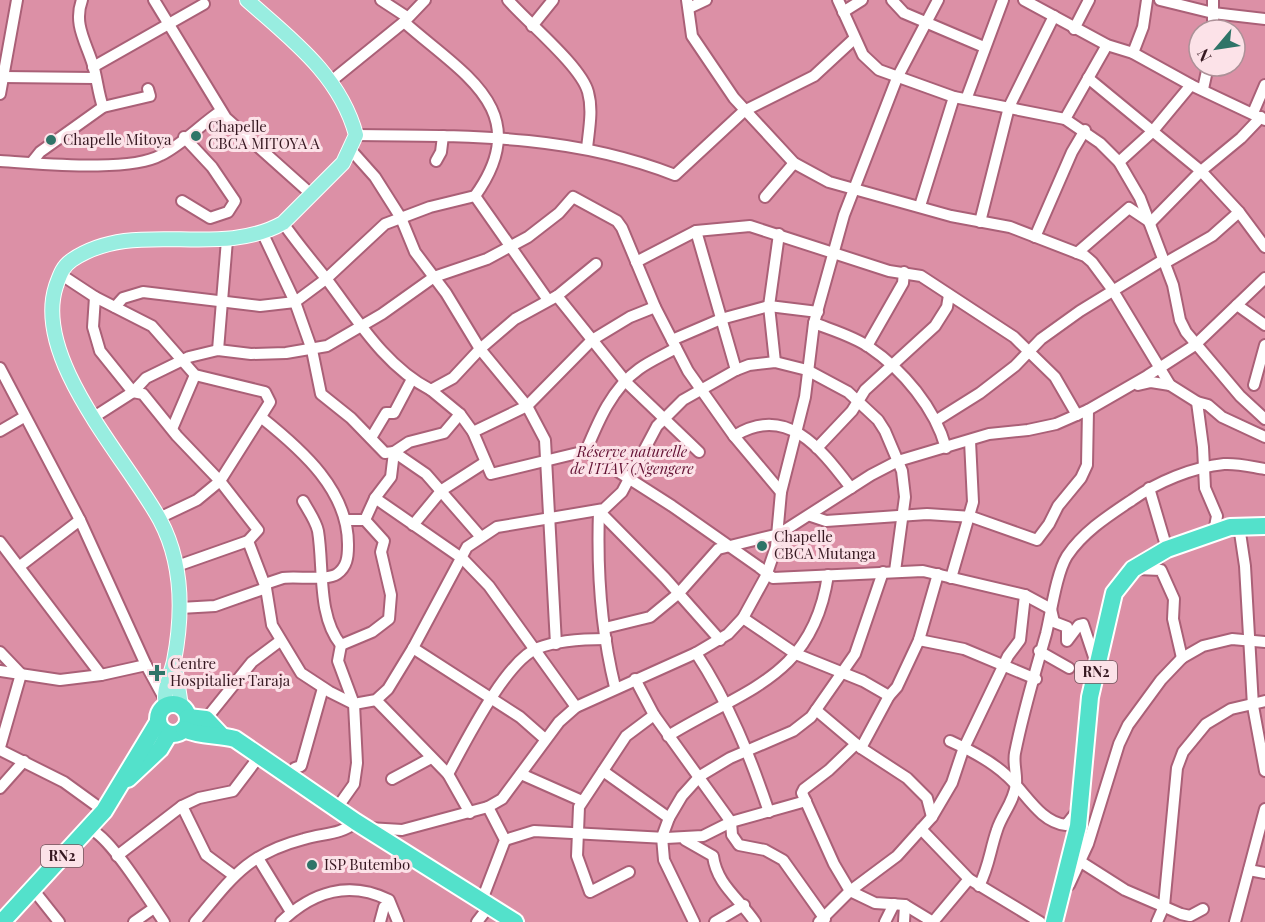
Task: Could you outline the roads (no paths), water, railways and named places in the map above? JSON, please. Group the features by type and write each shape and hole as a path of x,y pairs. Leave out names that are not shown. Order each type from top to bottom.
{"highway":[{"name":"RN2","path":"1056,914 1070,861 1080,807 1087,720 1114,593 1133,569 1167,549 1214,532 1239,526 1265,526"},
{"name":"RN2","path":"2,922 89,829 104,811 117,787 149,761 173,716"},
{"path":"173,716 206,719 221,735"},
{"path":"173,716 197,735 221,735 235,739 261,754 336,808 486,902 509,920"}],"main road":[{"path":"173,716 174,661 180,608 177,566 159,518 69,377 57,340 53,295 60,274 73,260 93,248 114,241 131,239 227,240 262,232 283,223 343,163 356,135 350,113 306,51 247,0"},
{"path":"173,716 174,661"}],"street":[{"path":"0,91 17,0"},
{"path":"82,0 77,17 103,107"},
{"path":"154,0 168,27 217,99 221,111 232,126 311,194"},
{"path":"115,306 123,298 143,292 221,303 275,306 295,302 326,279 385,224 430,207 475,196 488,179 499,148 495,117 476,82 381,0"},
{"path":"330,82 425,0"},
{"path":"508,0 562,56 587,89 591,107 587,148"},
{"path":"532,26 553,0"},
{"path":"706,0 688,4 692,36 744,111 794,163 829,182 980,222 1010,227 1077,253 1092,262 1112,289 1158,368 1170,384 1197,402 1208,405 1222,417 1265,437"},
{"path":"838,0 854,39 869,63 897,78 954,97 967,97 1065,118 1085,130 1119,162 1140,198 1150,223 1177,298 1180,320 1195,345 1240,396 1265,419"},
{"path":"843,12 862,0"},
{"path":"892,0 903,13 984,47"},
{"path":"195,922 233,875 258,858 304,838 344,832 362,825 402,830 488,807 502,799 545,740 576,707 615,687 696,653 720,640 743,618 766,576 779,534 781,492 806,397 807,370 816,317 854,188 897,78 938,0"},
{"path":"967,97 1003,0"},
{"path":"1024,0 1074,29 1107,45 1133,53 1191,85 1260,116"},
{"path":"1074,29 1089,0"},
{"path":"1133,53 1143,27 1147,0"},
{"path":"1160,0 1214,13 1265,19"},
{"path":"1213,0 1214,18"},
{"path":"93,67 168,27 204,4"},
{"path":"980,222 1009,107 1054,16"},
{"path":"356,135 498,136 587,148 675,175 744,111 814,76 854,39"},
{"path":"1065,118 1107,45"},
{"path":"3,77 94,78"},
{"path":"1088,78 1201,171 1239,212 1265,247"},
{"path":"1203,89 1205,78"},
{"path":"1150,223 1201,171 1241,138 1260,116 1265,84"},
{"path":"1119,162 1152,132 1191,85"},
{"path":"32,162 40,152 103,107 150,96 148,89"},
{"path":"920,206 954,97"},
{"path":"0,161 77,165 145,161 170,150 184,137 221,111"},
{"path":"1035,237 1072,152 1085,130"},
{"path":"436,161 441,152 443,136"},
{"path":"182,201 210,218 228,212 235,201 212,167 184,137"},
{"path":"351,149 375,177 401,218 415,252 434,277 480,349 527,406 545,440 548,459 556,644"},
{"path":"765,196 794,163"},
{"path":"475,196 553,298 626,381 699,452"},
{"path":"94,417 133,392 146,378 184,360 218,350 250,354 312,350 327,346 382,314 434,277 487,259 512,246 540,229 573,197 617,221 626,233 655,307 700,389 734,436 781,492"},
{"path":"1077,253 1140,198"},
{"path":"1129,208 1150,223"},
{"path":"937,420 980,393 1041,339 1112,289 1203,243 1239,212"},
{"path":"283,223 361,326 412,380 431,390 459,414 472,432 484,463 491,474 586,451 731,547 766,576 773,578 895,571 938,574 1025,594 1051,609 1054,622 1067,627 1067,641 1079,625 1083,624 1097,665"},
{"path":"636,262 696,231 750,226 818,247 834,255 889,271 921,276 1014,337 1055,377 1082,413 1087,465 1081,478 1058,506 1049,524 1037,540 983,519 968,517 927,514 826,521 811,516"},
{"path":"696,231 736,370"},
{"path":"262,232 295,302 312,350 321,394 385,453 394,452 408,442 444,433 459,414"},
{"path":"775,362 770,306 778,234"},
{"path":"218,350 227,240"},
{"path":"431,390 453,378 480,349 515,319 553,298 596,264"},
{"path":"867,346 903,283 904,272"},
{"path":"60,274 95,297 152,326 195,375 265,392 270,402 220,481 197,500 159,518"},
{"path":"447,774 491,698 520,660 536,648 606,633 650,617 679,593 714,552 779,534 898,461 998,433 1038,428 1082,413 1195,345 1265,278"},
{"path":"817,448 891,365 935,326 947,307 949,295"},
{"path":"95,297 93,313 97,347 133,392 143,394 220,481 258,530 248,541 177,566"},
{"path":"1237,305 1265,325"},
{"path":"586,451 602,413 638,369 674,344 721,319 770,306 816,317 867,346 891,365 920,396 937,420 946,448"},
{"path":"472,432 527,406 592,340 630,317 655,307"},
{"path":"1254,385 1265,345"},
{"path":"248,541 266,586 272,625 301,672 323,688 354,704 375,700 388,689 463,559 467,547 480,536 497,527 599,511 618,498 642,450 663,419 700,389 736,370 749,365 775,362 807,370 832,382 858,400 878,420 898,461 904,484 903,516 895,571"},
{"path":"0,368 80,520 146,665 173,716"},
{"path":"172,429 195,375"},
{"path":"371,438 386,413 394,413 412,380"},
{"path":"1126,387 1151,382 1170,384"},
{"path":"1197,402 1205,468 1205,488 1217,516 1214,532"},
{"path":"0,431 24,417"},
{"path":"180,608 215,606 283,578 335,576 344,568 348,556 348,520 317,468 294,442 262,418"},
{"path":"734,436 760,424 797,431 817,448 851,488"},
{"path":"951,578 960,552 973,495 970,441"},
{"path":"394,452 410,460 442,490 480,536"},
{"path":"365,520 375,498 391,477 394,452"},
{"path":"413,525 442,490 484,463"},
{"path":"979,886 987,870 997,830 1010,807 1016,785 1015,754 1027,700 1036,679 1039,651 1066,557 1079,541 1101,521 1149,488 1205,468 1225,464 1265,469"},
{"path":"1149,488 1167,549"},
{"path":"375,498 463,559 489,586 536,648 576,707"},
{"path":"303,501 318,528 322,576 332,633 341,645 338,660 354,704 357,746 354,784 336,808"},
{"path":"599,511 679,593 720,640"},
{"path":"599,511 598,547 606,633 615,687"},
{"path":"20,566 80,520"},
{"path":"341,645 372,632 389,619 391,595 381,552 384,541 365,520 348,520"},
{"path":"1239,526 1254,706 1265,771"},
{"path":"0,542 101,675"},
{"path":"1133,569 1161,570 1174,599 1173,619 1182,658"},
{"path":"694,922 669,876 661,849 662,837 669,818 682,796 700,776 748,749 793,731 816,710 855,654 883,572"},
{"path":"938,574 919,640 897,687 858,746 802,793 834,864 850,891 875,903 899,904 933,922 969,879"},
{"path":"668,736 758,687 796,654 819,619 828,575"},
{"path":"635,679 668,736 700,776 731,822 732,835 739,845 765,850 783,860 822,920 850,891 897,856 932,818 952,783 965,748 1004,666 1020,640 1025,594"},
{"path":"743,618 796,654 840,674 863,681 889,696"},
{"path":"1056,914 1081,862 1119,744 1141,705 1182,658 1217,642 1232,639 1250,643 1265,642"},
{"path":"919,640 964,649 1036,679"},
{"path":"206,719 252,662 280,641"},
{"path":"412,648 520,717 545,740"},
{"path":"1039,651 1069,668"},
{"path":"0,652 21,674"},
{"path":"696,653 717,685 748,749 769,812"},
{"path":"0,671 60,680 101,675 146,665"},
{"path":"21,674 0,748 64,782 104,811"},
{"path":"294,778 295,768 302,766 308,749 323,688"},
{"path":"375,700 447,774 470,813"},
{"path":"1157,922 1164,906 1177,768 1183,752 1206,724 1219,715 1254,706 1265,700"},
{"path":"816,710 858,746 907,778 927,798 932,818"},
{"path":"629,872 590,892 577,856 576,832 582,801 626,736 654,715"},
{"path":"950,741 998,768 1033,806 1064,826 1080,807"},
{"path":"117,856 182,806 199,798 233,791 261,754"},
{"path":"392,779 431,759"},
{"path":"0,788 24,761"},
{"path":"603,771 669,818"},
{"path":"521,774 582,801"},
{"path":"505,840 534,831 682,838 707,836 731,822 806,801"},
{"path":"182,806 206,855 233,875"},
{"path":"477,922 486,902 505,840 488,807"},
{"path":"1234,922 1263,824 1265,809"},
{"path":"89,829 96,831 117,856 164,922"},
{"path":"921,829 969,879 1040,922"},
{"path":"682,838 713,856 715,872 720,880 744,905 755,922"},
{"path":"258,858 291,912"},
{"path":"1081,862 1125,890 1181,915 1190,916 1203,909"},
{"path":"1249,870 1265,873"},
{"path":"32,888 58,922"},
{"path":"281,922 306,901 331,893 363,889 389,900 398,922"},
{"path":"380,922 384,907 390,904"},
{"path":"885,922 899,904"},
{"path":"899,904 904,922"},
{"path":"715,922 744,905"},
{"path":"134,922 154,908"}],"place":[{"name":"Chapelle CBCA MITOYA A","path":"196,136"},
{"name":"Chapelle Mitoya","path":"51,140"},
{"name":"Chapelle CBCA Mutanga","path":"762,546"},
{"name":"Centre Hospitalier Taraja","path":"157,673"},
{"name":"ISP Butembo","path":"312,865"}],"park label":[{"name":"Réserve naturelle de l'ITAV (Ngengere","path":"632,460"}]}
